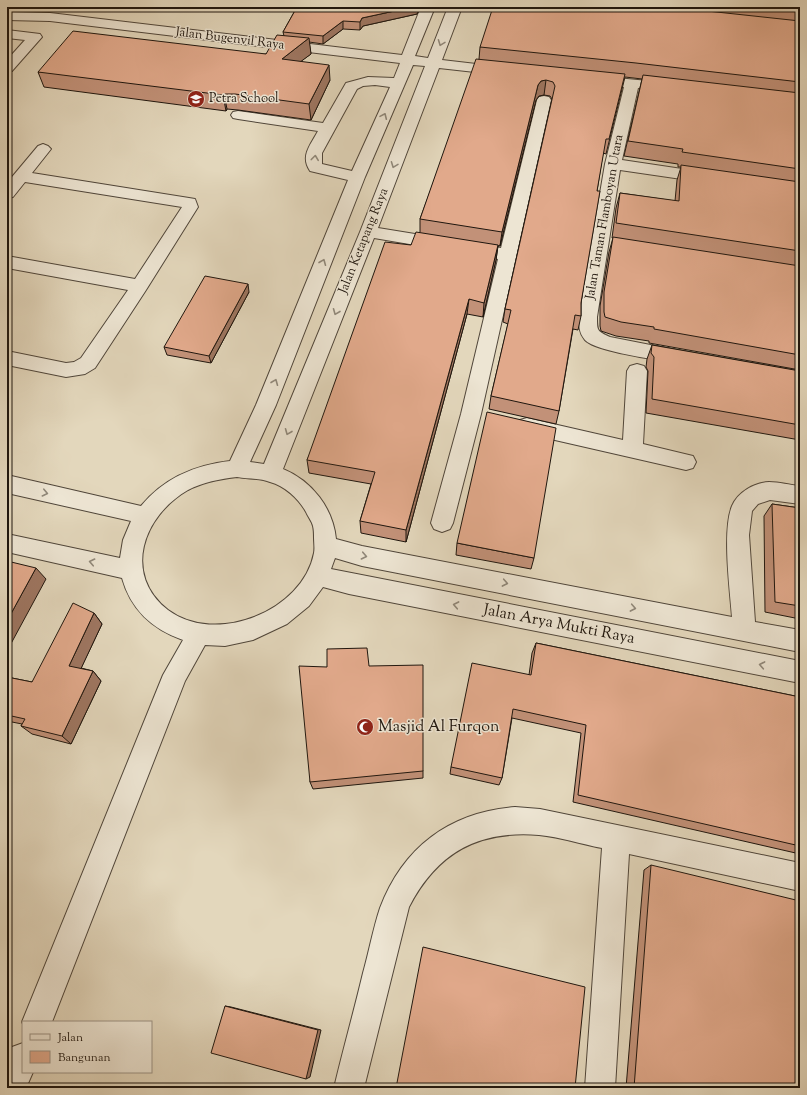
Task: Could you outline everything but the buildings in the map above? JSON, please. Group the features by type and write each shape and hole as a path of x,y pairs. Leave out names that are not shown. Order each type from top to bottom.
{"street":[{"name":"Jalan Bugenvil Raya","path":"19,7 38,10 46,13 50,17"},
{"name":"Jalan Ketapang Raya","path":"237,469 266,406 357,177 406,68 407,60 428,7"},
{"name":"Jalan Ketapang Raya","path":"271,474 368,232 455,7"},
{"name":"Jalan Bugenvil Raya","path":"7,16 50,17 515,72"},
{"path":"7,34 34,38 7,68"},
{"path":"585,79 685,89"},
{"path":"357,177 321,170 314,166 314,153 351,86 369,81 399,83"},
{"name":"Jalan Taman Flamboyan Utara","path":"632,83 613,164 609,244 588,317 588,330 593,337 606,343 699,360"},
{"path":"442,523 479,416 508,255 544,100"},
{"path":"238,115 327,128"},
{"path":"7,194 43,149"},
{"path":"613,164 722,180"},
{"path":"7,358 66,370 78,369 88,363 140,286 190,207 189,203 21,176"},
{"path":"368,232 508,255"},
{"path":"7,262 140,286"},
{"path":"632,450 637,371"},
{"path":"509,422 686,462"},
{"path":"237,469 271,474 290,482 306,494 317,509 324,527 326,546 324,561 319,576 304,597 283,616 256,628 228,635 199,634 173,626 152,611 137,592 130,570 132,547 140,524 154,504 175,488 198,476 224,470 237,469"},
{"path":"7,484 147,516"},
{"path":"744,630 738,535 742,508 751,498 759,493 770,491 800,495"},
{"path":"7,543 130,570"},
{"name":"Jalan Arya Mukti Raya","path":"326,546 362,556 800,641"},
{"name":"Jalan Arya Mukti Raya","path":"319,576 349,584 800,672"},
{"path":"37,1021 175,675 199,634"},
{"path":"349,1088 389,927 398,900 412,874 430,853 450,839 466,831 496,823 513,821 540,822 800,877"},
{"path":"600,1088 616,838"},
{"path":"11,1088 22,1060"}],"place":[{"name":"Petra School","path":"196,99"},
{"name":"Masjid Al Furqon","path":"365,727"}]}
